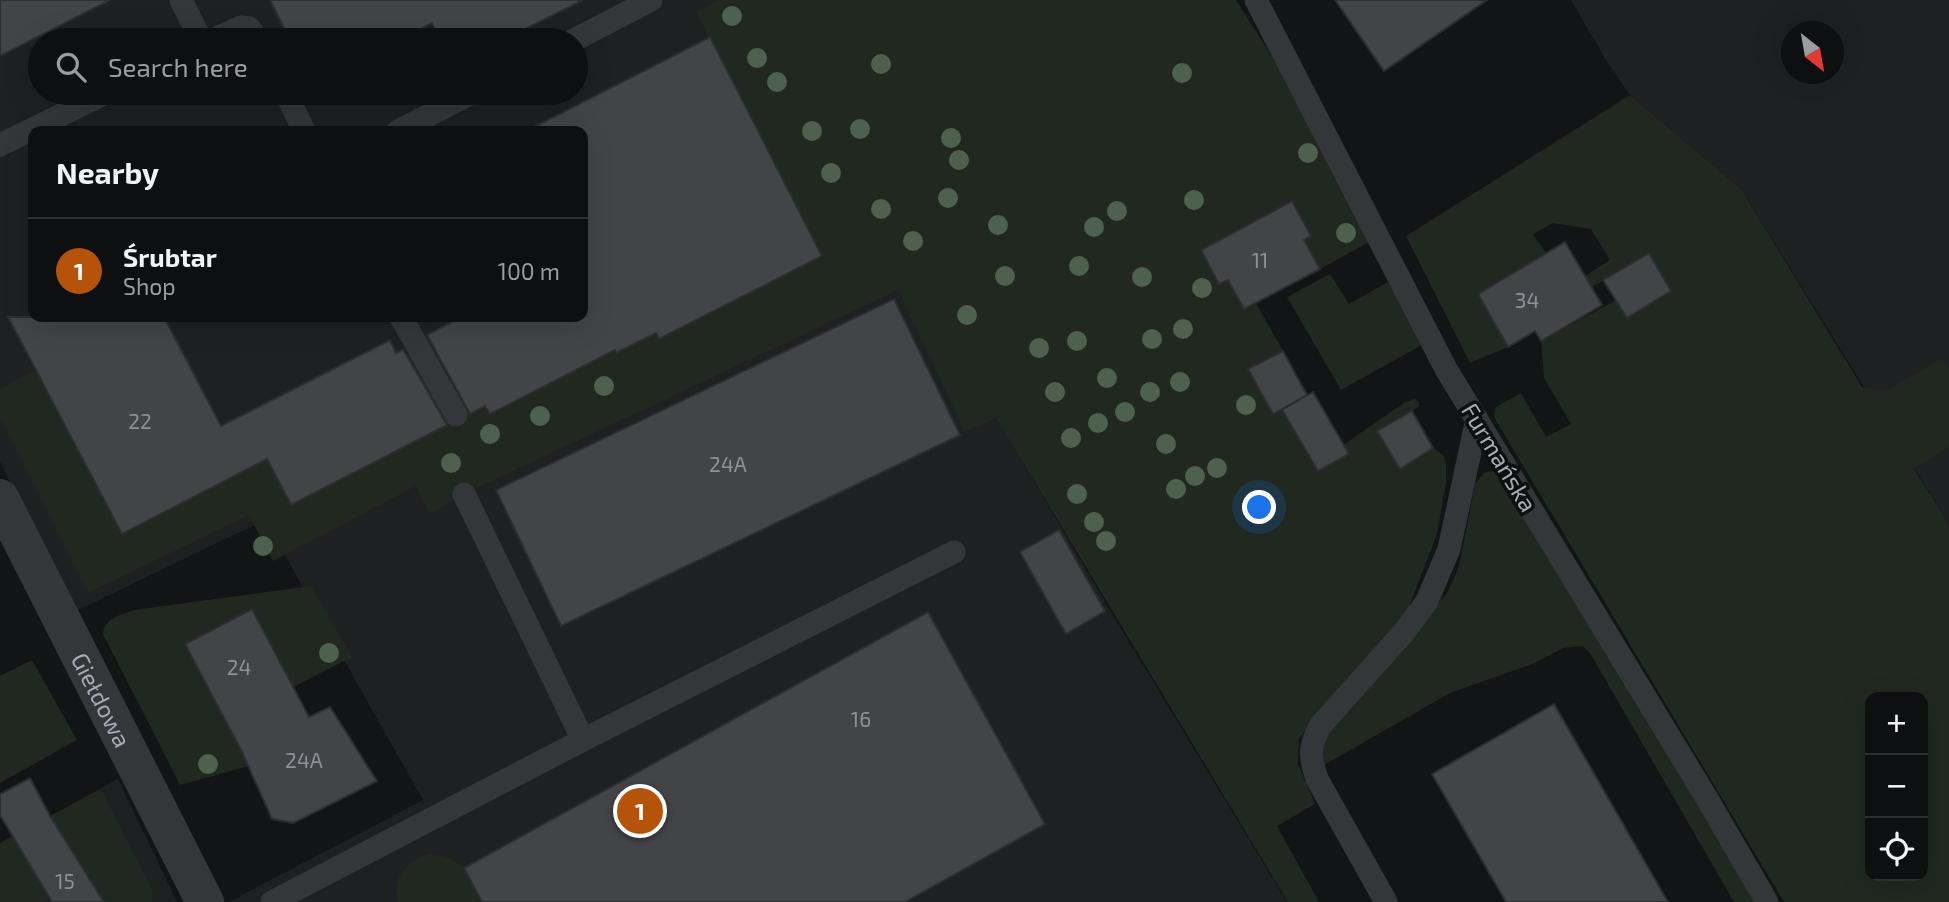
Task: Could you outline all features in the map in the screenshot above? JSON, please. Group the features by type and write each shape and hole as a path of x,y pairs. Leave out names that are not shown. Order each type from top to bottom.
{"street":[{"name":"Giełdowa","path":"0,498 205,902"}],"lane":[{"path":"181,0 195,28"},
{"path":"588,32 651,0"},
{"name":"Furmańska","path":"1256,0 1447,369 1767,902"},
{"path":"39,126 82,105"},
{"path":"291,105 302,126"},
{"path":"408,126 449,105"},
{"path":"0,145 28,131"},
{"path":"404,322 456,415"},
{"path":"1386,902 1317,779 1311,759 1311,744 1320,726 1405,631 1427,601 1449,549 1477,419"},
{"path":"464,494 583,740"},
{"path":"272,902 583,740 954,552"}],"shaded area":[{"path":"0,0 749,0 1126,637 1287,902 229,902 423,800 265,520 72,613 0,461"},
{"path":"718,0 1236,0 1297,96 1375,239 1320,269 1304,240 1311,236 1292,201 1201,250 1219,284 1228,280 1244,309 1256,303 1283,351 1249,369 1274,414 1281,410 1318,471 1349,454 1343,445 1405,402 1415,399 1419,402 1419,407 1378,431 1400,469 1433,448 1443,455 1446,463 1446,483 1437,534 1407,612 1373,654 1315,716 1299,739 1298,764 1315,804 1277,826 1319,902 1288,902 996,418 965,432 898,290 464,494 430,514 416,486 273,561 249,515 88,593 0,416 0,389 36,370 122,534 266,457 291,505 436,431 434,425 484,403 490,414 607,335 616,353 822,256 696,12"},
{"path":"1571,0 1949,0 1949,524 1741,189 1630,95"},
{"path":"1630,95 1741,189 1862,387 1887,391 1942,358 1949,371 1949,447 1914,469 1949,524 1949,902 1784,902 1494,417 1496,407 1521,393 1546,437 1571,424 1544,378 1541,341 1616,300 1627,318 1671,292 1649,254 1592,287 1585,276 1610,260 1591,229 1553,223 1533,234 1546,253 1478,295 1508,347 1470,363 1406,236"},
{"path":"1330,274 1349,304 1393,279 1420,330 1420,346 1341,390 1287,297"},
{"path":"1490,471 1500,474 1760,902 1734,902 1590,653 1583,646 1563,648 1535,663 1450,693 1324,765 1321,754 1328,732 1447,593 1459,567 1475,484 1484,473"},
{"path":"311,586 352,657 293,687 186,645 249,766 180,785 103,634 106,624 134,610"},
{"path":"32,660 77,740 0,783 0,676"},
{"path":"118,779 177,902 0,902 0,843"},
{"path":"101,789 152,890 152,902 50,898 43,902 0,902 0,843"},
{"path":"431,854 458,863 469,876 482,902 397,902 397,884 403,870"}],"building":[{"path":"0,0 110,0 55,28 28,28 28,42 0,56"},
{"path":"270,0 583,0 527,28 434,28 432,23 422,28 284,28"},
{"path":"1335,0 1487,0 1384,71"},
{"path":"710,37 822,256 659,339 656,333 616,353 615,350 490,414 485,406 470,414 427,335 452,322 588,322 588,126 536,126 577,105 588,105 588,99"},
{"path":"1292,201 1311,236 1304,240 1320,269 1244,309 1228,280 1219,284 1201,250"},
{"path":"1565,242 1602,305 1541,341 1535,331 1508,347 1478,294"},
{"path":"1649,253 1671,291 1627,318 1603,280"},
{"path":"894,299 960,435 561,626 496,490"},
{"path":"8,317 28,317 28,322 167,322 221,426 390,340 396,353 403,349 447,425 291,505 267,459 122,534"},
{"path":"1283,351 1307,395 1273,414 1248,369"},
{"path":"1313,392 1349,454 1318,471 1282,410"},
{"path":"1412,411 1433,448 1400,469 1377,431"},
{"path":"1059,530 1105,611 1066,634 1020,552"},
{"path":"252,609 309,717 330,707 377,781 293,823 272,819 242,752 185,644"},
{"path":"928,612 1045,824 905,902 482,902 464,868"},
{"path":"1554,704 1668,902 1506,902 1432,774"},
{"path":"30,778 50,816 104,902 52,902 0,815 0,794"}],"place":[{"name":"Śrubtar","path":"640,811"}]}
